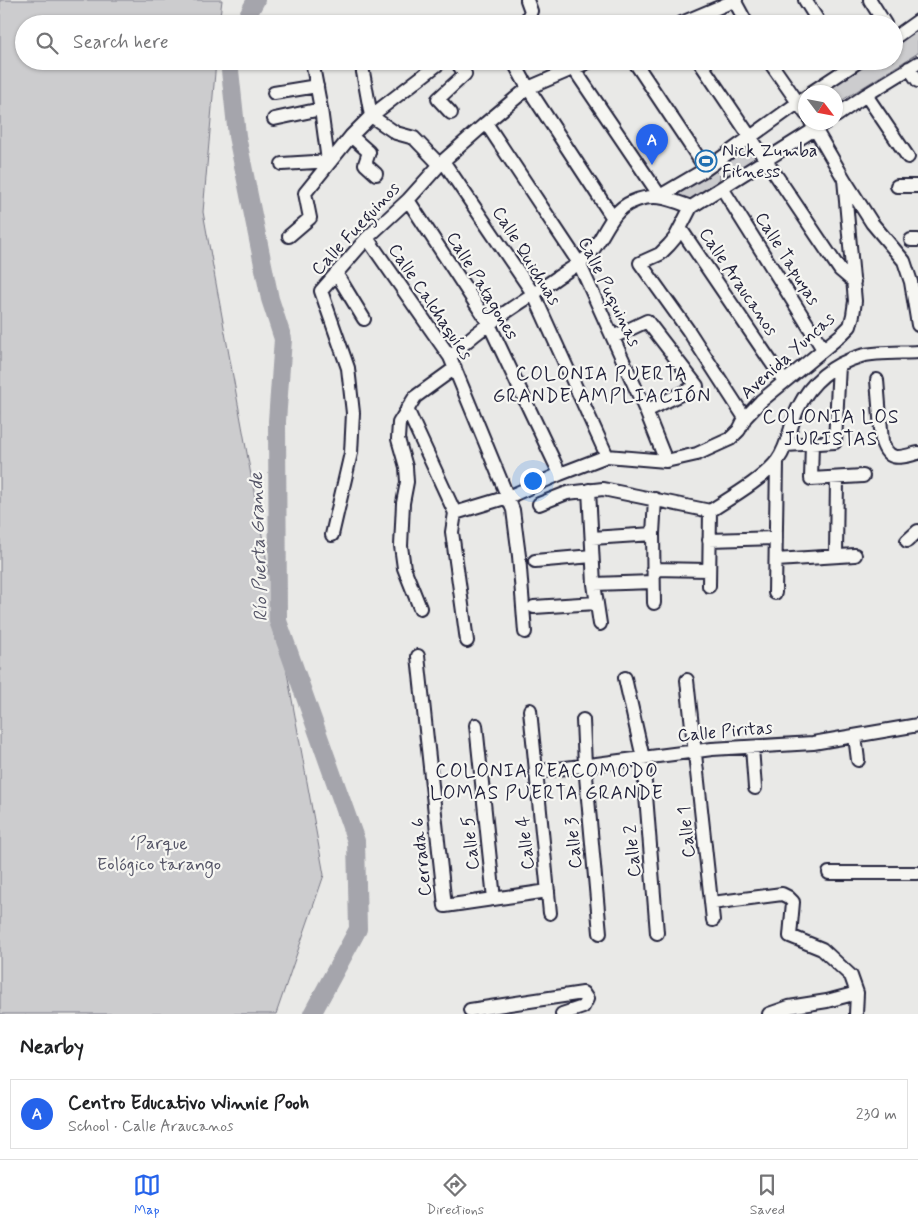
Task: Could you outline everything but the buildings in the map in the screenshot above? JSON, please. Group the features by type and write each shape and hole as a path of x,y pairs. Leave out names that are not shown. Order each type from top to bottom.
{"street":[{"path":"527,0 531,11 529,15"},
{"path":"700,15 735,0 742,15"},
{"path":"805,0 814,15"},
{"path":"870,0 879,15"},
{"path":"903,32 918,21"},
{"path":"843,111 914,66 918,81"},
{"path":"314,70 329,161"},
{"path":"363,70 371,116"},
{"path":"289,236 310,218 305,193 329,161 371,116 430,70"},
{"path":"452,113 438,99 465,74 462,70"},
{"path":"518,70 613,218"},
{"name":"Calle Fueguinos","path":"332,535 351,453 354,412 348,368 321,290 366,238 408,200 441,163 486,123 528,88 572,70"},
{"path":"575,70 660,196 691,207"},
{"path":"640,70 706,170"},
{"path":"705,70 840,270 854,282"},
{"path":"777,70 798,95"},
{"path":"821,85 842,70"},
{"path":"274,93 317,86"},
{"path":"866,95 908,157"},
{"path":"420,608 404,568 401,546 403,503 407,482 406,467 398,439 399,423 415,397 452,362 462,344 588,257 613,218 630,203 642,198 660,196 706,170 798,103"},
{"path":"274,119 321,110"},
{"name":"Calle Quichuas","path":"371,116 390,130 414,138 441,163 534,295 606,456"},
{"name":"Calle Puquinas","path":"486,123 579,263 646,411 666,461"},
{"path":"745,418 688,330 640,263 660,254 675,238 691,207 766,161 811,130"},
{"path":"820,130 844,180 872,223 904,261 911,282 918,325"},
{"path":"351,136 369,152 364,164 376,174"},
{"path":"282,164 329,161"},
{"name":"Avenida Yuncas","path":"455,514 508,497 606,456 666,461 696,454 730,439 745,418 761,401 850,326 854,315 854,282 844,180"},
{"path":"898,186 918,186"},
{"name":"Calle Tapuyas","path":"722,188 823,349"},
{"name":"Calle Patagones","path":"408,200 489,324 560,474"},
{"name":"Calle Araucanos","path":"680,228 784,381"},
{"name":"Calle Calchaquíes","path":"366,238 452,362 508,497 513,510 519,556 525,632"},
{"path":"336,273 364,319"},
{"path":"613,337 647,321 697,386 646,411"},
{"path":"539,504 567,493 603,489 710,511 761,476 777,461 786,445 798,409 811,388 823,374 862,356 918,352"},
{"path":"786,445 835,442 839,365"},
{"path":"877,380 882,442 885,449 895,458 918,453"},
{"path":"408,409 455,514 452,532 467,641"},
{"path":"812,443 811,479 863,476"},
{"path":"775,593 777,461"},
{"path":"836,478 836,555"},
{"path":"589,490 594,584 600,624"},
{"path":"654,603 653,534 655,499"},
{"path":"709,586 710,511"},
{"path":"907,541 918,530"},
{"path":"592,538 653,534"},
{"path":"709,540 776,538"},
{"path":"776,560 855,555"},
{"path":"535,561 592,556"},
{"path":"653,569 709,570"},
{"path":"594,584 654,582"},
{"path":"534,607 596,603"},
{"name":"Cerrada 6","path":"418,656 444,906 494,899"},
{"name":"Calle 2","path":"625,678 643,758 657,933"},
{"name":"Calle 1","path":"687,680 713,920"},
{"name":"Calle 4","path":"530,710 550,913"},
{"name":"Calle 3","path":"583,720 585,765 600,933"},
{"name":"Calle 5","path":"476,725 494,899"},
{"name":"Calle Piritas","path":"535,772 695,751 813,743 918,725"},
{"path":"855,736 858,760"},
{"path":"752,747 755,788"},
{"path":"829,873 918,873"},
{"path":"494,899 548,891"},
{"path":"712,903 782,894 788,897 793,902 790,936 822,949 851,976 857,993 856,1014"},
{"path":"470,1010 583,993 587,999 583,1007 562,1014"},
{"path":"769,1014 789,1007 827,1001 857,993"}],"green space":[{"name":"´Parque Eológico tarango","path":"0,0 222,0 220,15 15,15 15,70 215,70 203,212 324,875 276,1014 0,1014"},
{"path":"918,28 918,53 903,62 903,37"},
{"path":"856,70 891,70 843,100 843,85 833,85"},
{"path":"750,141 764,160 729,181 723,161"},
{"path":"712,168 720,176 718,186 695,201 665,195"}],"waterway":[{"name":"Río Puerta Grande","path":"248,15 256,0"},
{"name":"Río Puerta Grande","path":"230,70 237,136 270,299 283,339 277,421 278,621 356,841 358,929 312,1014"}],"place":[{"name":"Nick Zumba Fitness","path":"706,161"},
{"name":"Centro Educativo Winnie Pooh","path":"652,165"}],"district":[{"name":"COLONIA PUERTA GRANDE AMPLIACIÓN","path":"602,385"},
{"name":"COLONIA LOS JURISTAS","path":"831,428"},
{"name":"COLONIA REACOMODO LOMAS PUERTA GRANDE","path":"547,782"}]}
